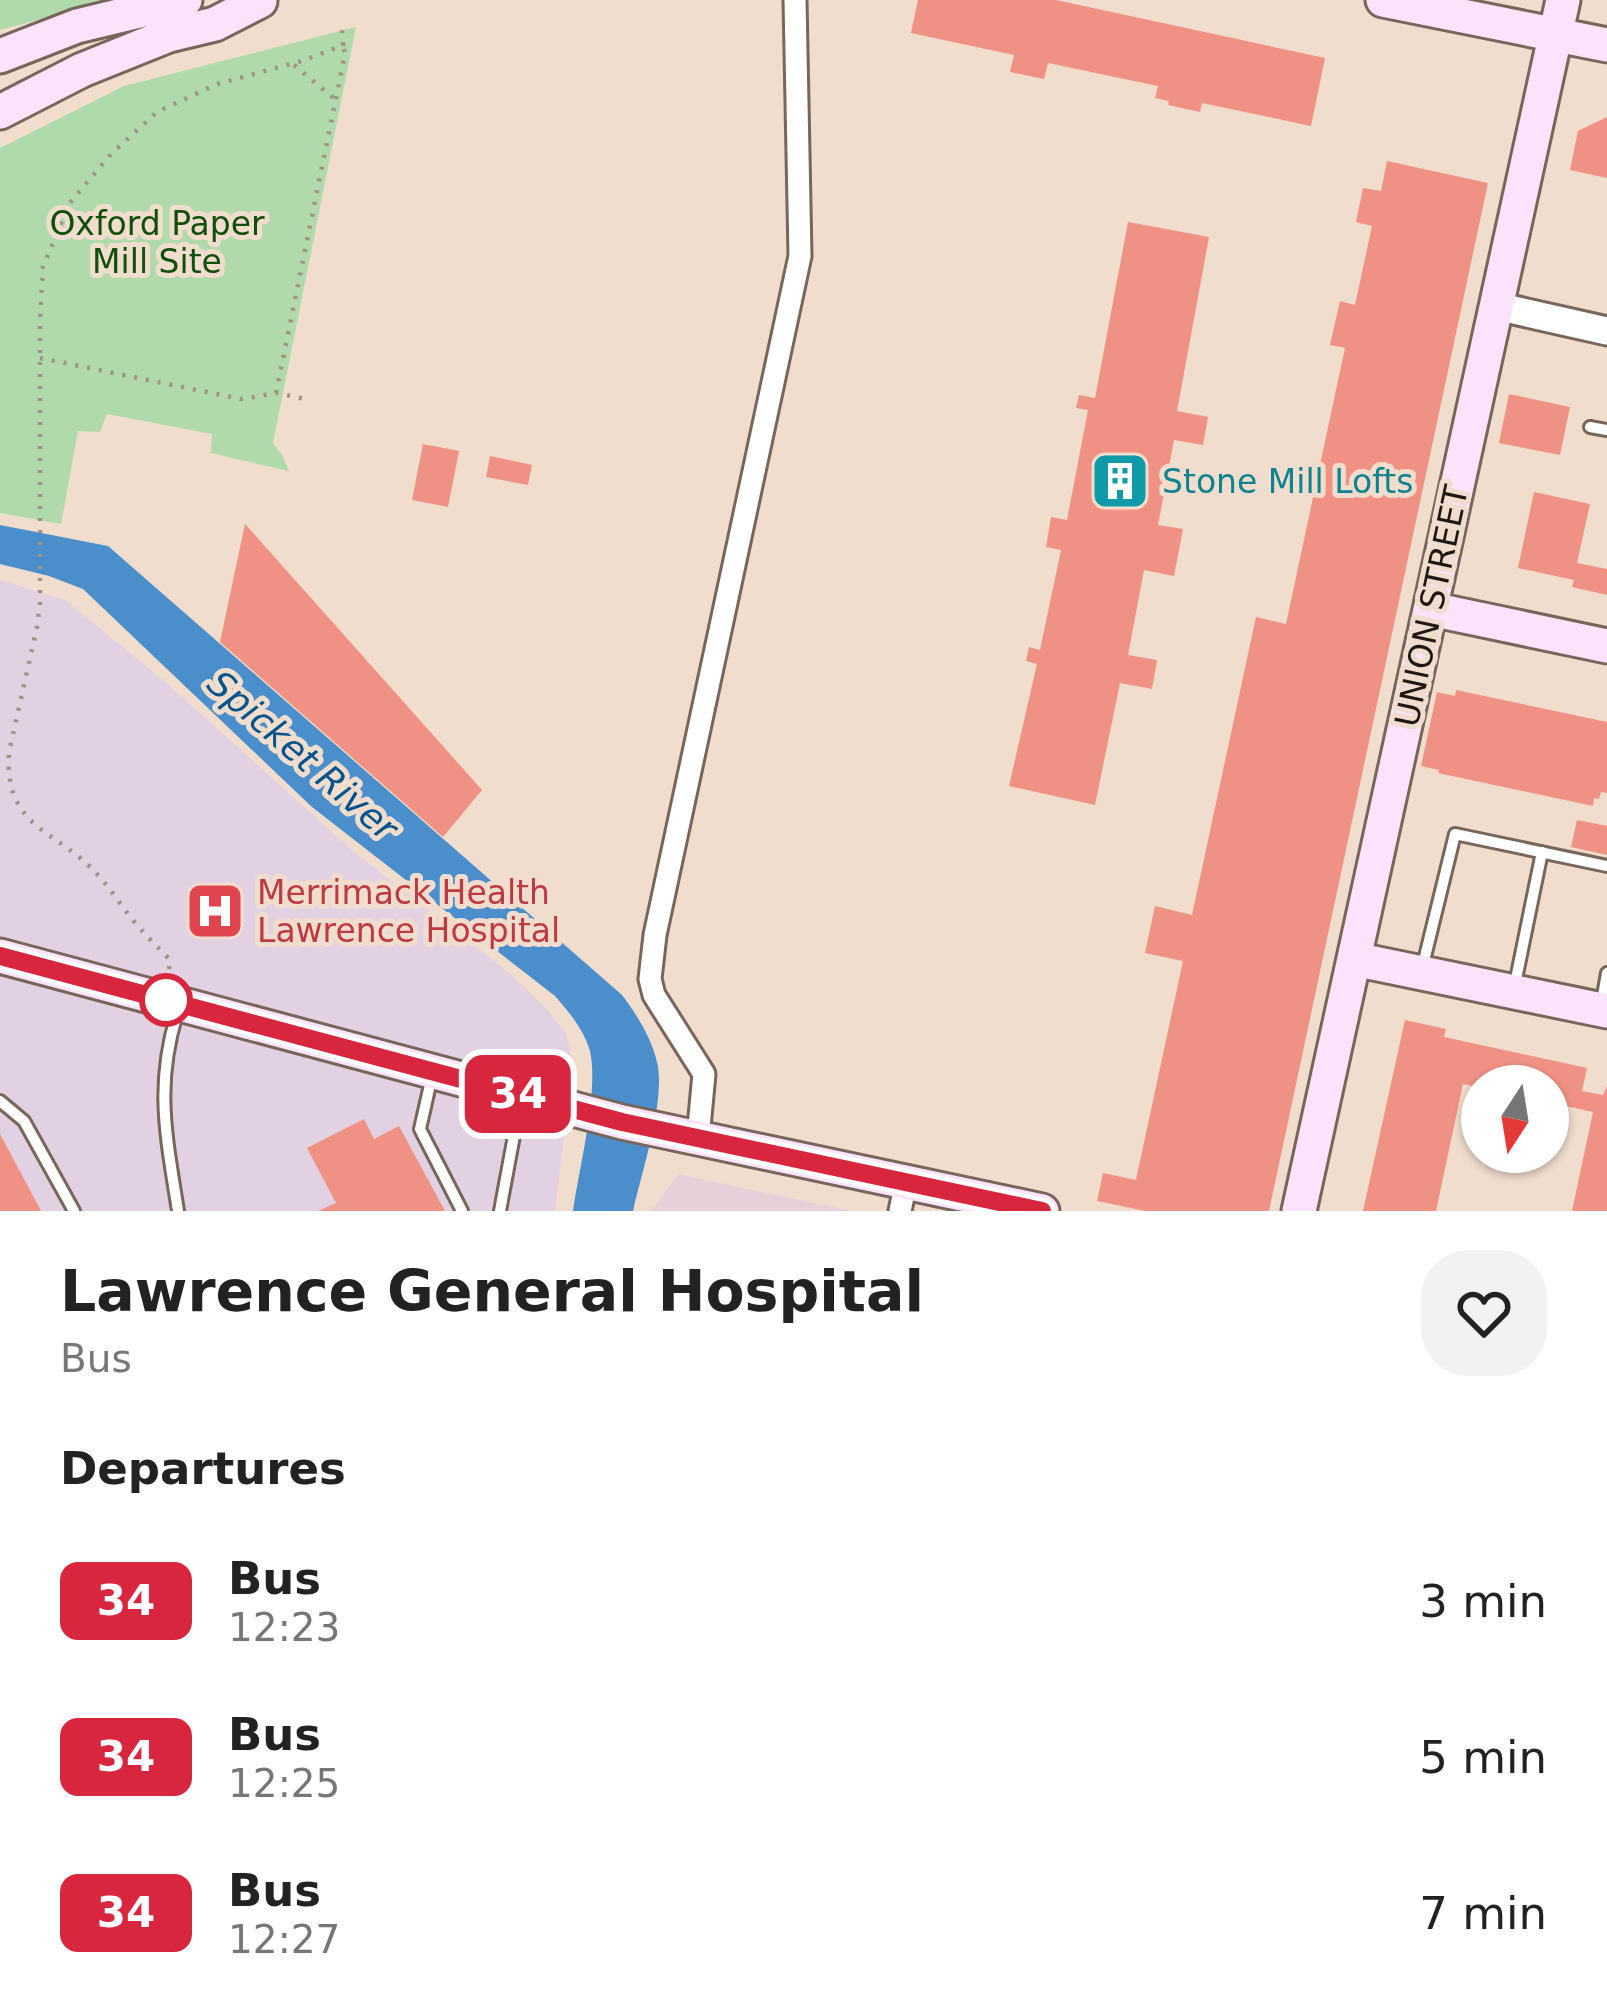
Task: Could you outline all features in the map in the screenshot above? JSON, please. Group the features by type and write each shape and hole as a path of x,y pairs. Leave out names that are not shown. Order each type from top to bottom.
{"main road":[{"path":"0,56 77,26 184,0"},
{"path":"247,0 262,0"},
{"path":"0,112 82,70 169,35 214,24 262,0"},
{"path":"1383,0 1559,17 1607,44"},
{"name":"UNION STREET","path":"1299,1211 1559,17"},
{"path":"1431,609 1607,646"},
{"path":"0,956 173,992 433,1072 689,1136 903,1197 1042,1211"},
{"path":"1354,959 1604,1011"}],"street":[{"path":"689,1136 704,1073 654,994 650,979 659,913 800,256 795,0"},
{"path":"1496,307 1607,331"}],"lane":[{"path":"1590,427 1607,430"},
{"path":"1422,973 1455,834 1607,866"},
{"path":"1514,992 1542,852"},
{"path":"1604,1011 1607,974"},
{"path":"173,992 163,1079 178,1211"},
{"path":"433,1072 420,1130 462,1211"},
{"path":"500,1211 521,1095"},
{"path":"0,1101 24,1121 74,1211"}],"path":[{"path":"276,393 345,54 342,28"},
{"path":"173,992 170,960 94,870 31,823 12,794 9,752 37,628 40,580 43,266 69,205 111,154 157,112 217,84 343,45"},
{"path":"292,64 336,100"},
{"path":"40,358 241,399 276,393 310,400"}],"shaded area":[{"name":"Merrimack Health Lawrence Hospital","path":"0,580 65,600 162,679 352,850 508,972 547,1009 566,1034 573,1064 555,1211 0,1211"},
{"path":"678,1174 851,1211 651,1211"}],"green space":[{"path":"0,0 113,0 0,30"},
{"name":"Oxford Paper Mill Site","path":"356,27 273,443 289,471 211,453 212,434 107,414 100,432 78,431 61,524 0,513 0,148 124,86"}],"water":[{"name":"Spicket River","path":"0,525 108,546 622,995 647,1035 659,1078 656,1115 633,1211 573,1211 592,1068 584,1036 555,996 312,807 83,589 0,564"}],"building":[{"path":"918,0 1056,0 1325,58 1311,126 1202,103 1200,112 1168,105 1169,101 1155,98 1158,86 1048,63 1044,79 1010,72 1014,55 911,33"},
{"path":"1607,117 1607,178 1570,170 1578,131"},
{"path":"1387,161 1488,183 1269,1211 1145,1211 1097,1201 1103,1173 1136,1180 1183,961 1145,953 1155,906 1192,915 1256,617 1286,624 1345,348 1330,345 1340,301 1355,305 1372,226 1356,222 1363,188 1381,191"},
{"name":"Stone Mill Lofts","path":"1128,222 1209,237 1177,411 1208,417 1203,445 1174,440 1158,525 1183,529 1174,576 1144,570 1128,655 1157,660 1152,689 1120,683 1095,805 1009,786 1037,664 1026,661 1029,647 1040,650 1061,550 1046,547 1051,517 1067,520 1088,410 1076,408 1079,395 1095,398"},
{"path":"1509,394 1570,407 1560,455 1499,443"},
{"path":"423,444 459,451 448,507 412,500"},
{"path":"490,456 532,465 528,485 486,477"},
{"path":"1534,492 1590,504 1577,563 1607,569 1607,595 1572,587 1574,580 1518,568"},
{"path":"245,524 482,790 443,837 220,642"},
{"path":"1456,690 1607,722 1607,793 1594,798 1593,806 1421,766 1437,692 1455,696"},
{"path":"1577,820 1607,826 1607,855 1571,847"},
{"path":"1405,1020 1446,1029 1444,1037 1587,1068 1582,1091 1603,1095 1607,1086 1607,1211 1572,1211 1593,1112 1569,1107 1569,1065 1461,1065 1461,1093 1436,1211 1363,1211"},
{"path":"364,1119 374,1139 399,1126 445,1211 318,1211 336,1203 307,1148"},
{"path":"0,1134 41,1211 0,1211"}],"bus line":[{"name":"34","path":"0,956 622,1122 1042,1211"}],"place":[{"name":"Stone Mill Lofts","path":"1120,481"},
{"name":"Merrimack Health Lawrence Hospital","path":"215,911"}]}
